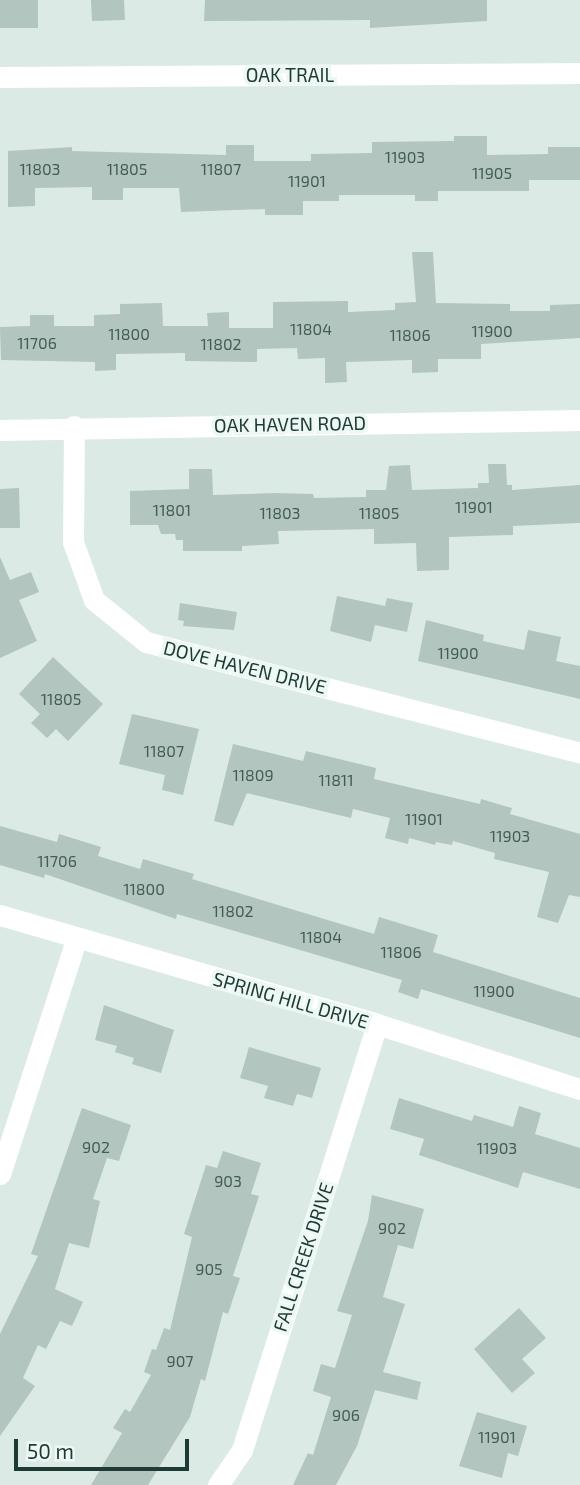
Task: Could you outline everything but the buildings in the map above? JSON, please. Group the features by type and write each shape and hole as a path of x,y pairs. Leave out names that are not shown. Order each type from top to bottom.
{"street":[{"name":"OAK TRAIL","path":"0,77 580,72"},
{"name":"OAK HAVEN ROAD","path":"0,430 74,426 580,420"},
{"name":"DOVE HAVEN DRIVE","path":"74,426 73,542 93,600 146,642 580,753"},
{"name":"SPRING HILL DRIVE","path":"0,915 76,940 377,1024 580,1089"},
{"path":"0,1174 76,940"},
{"name":"FALL CREEK DRIVE","path":"218,1485 242,1450 377,1024"}]}
